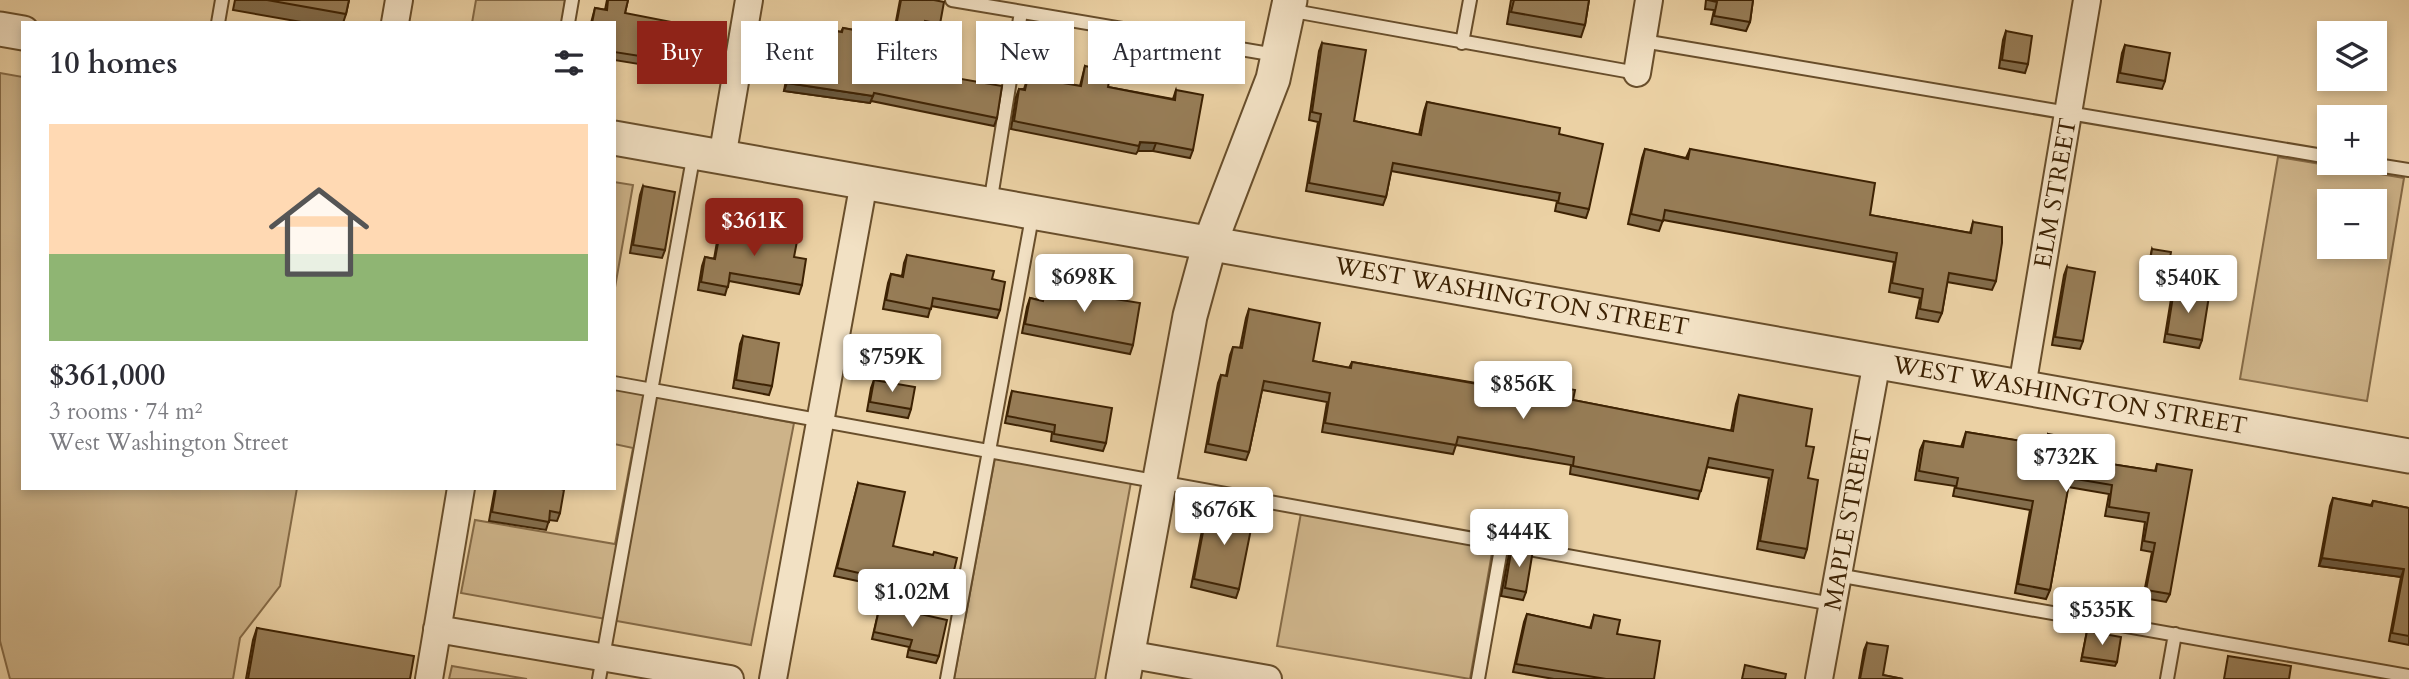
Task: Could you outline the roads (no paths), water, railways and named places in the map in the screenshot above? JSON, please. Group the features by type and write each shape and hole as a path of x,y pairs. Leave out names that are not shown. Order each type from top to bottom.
{"street":[{"path":"395,21 399,0"},
{"path":"708,155 749,0"},
{"path":"1637,73 1649,0"},
{"name":"ELM STREET","path":"2022,387 2087,0"},
{"path":"1268,679 1125,667 1190,316 1210,243 1280,56 1289,5"},
{"path":"0,29 21,33"},
{"name":"WEST WASHINGTON STREET","path":"616,138 2409,456"},
{"path":"773,679 864,182"},
{"name":"MAPLE STREET","path":"1819,679 1877,361"},
{"path":"429,679 461,490"},
{"path":"438,629 601,669 730,679"}],"lane":[{"path":"218,21 222,0"},
{"path":"568,21 572,0"},
{"path":"952,0 1280,56"},
{"path":"1462,43 1470,0"},
{"path":"1289,5 1462,43 1637,73"},
{"path":"990,204 1021,12"},
{"path":"1643,41 2317,155"},
{"path":"601,669 651,389 708,155"},
{"path":"2387,167 2409,170"},
{"path":"947,679 1034,212"},
{"path":"616,383 1832,604"},
{"path":"1478,679 1502,542"},
{"path":"1837,575 2409,676"},
{"path":"2167,679 2175,634"}]}
